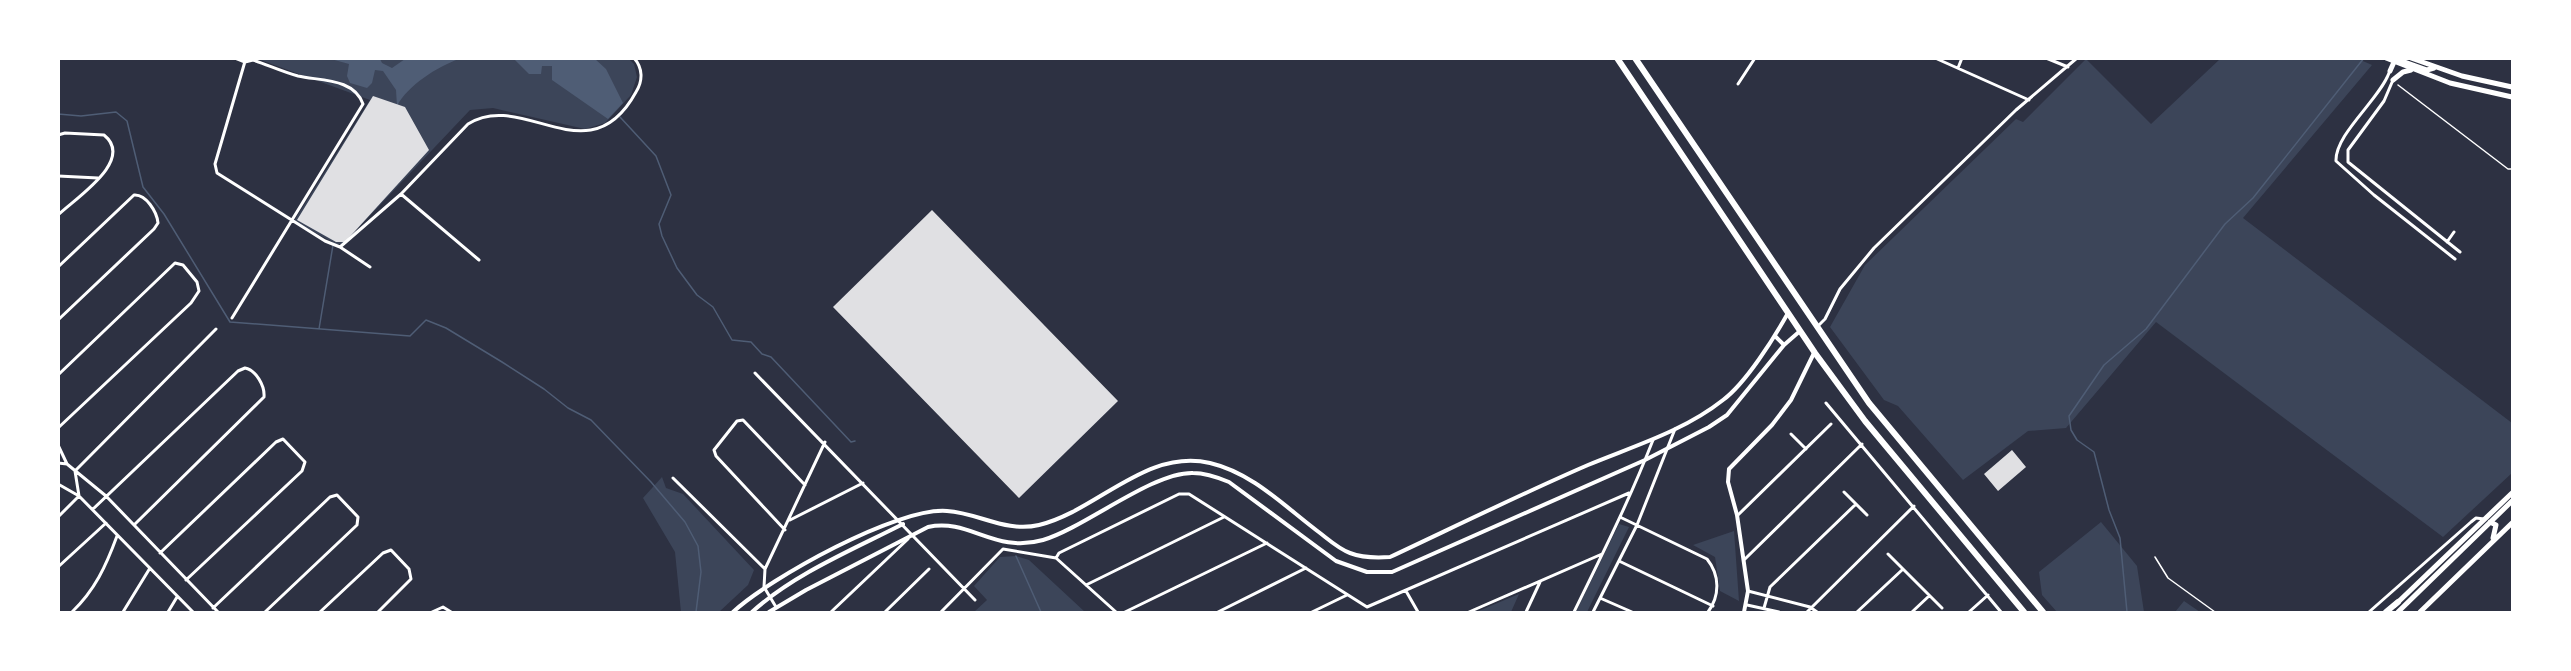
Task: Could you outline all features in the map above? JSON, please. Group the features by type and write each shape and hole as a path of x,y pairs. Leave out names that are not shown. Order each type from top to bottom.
{"highway":[{"path":"1617,58 1800,331 1864,421 2024,612"},
{"path":"1635,58 1846,372 1894,435 2043,612"},
{"path":"2387,612 2398,602"}],"main road":[{"path":"2385,58 2427,70 2436,68"},
{"path":"2385,58 2389,72"},
{"path":"2411,58 2436,68 2512,87"},
{"path":"2396,61 2414,70 2467,88 2512,97"},
{"path":"2389,72 2396,61"},
{"path":"2393,80 2396,61"},
{"path":"2393,80 2403,72 2414,70"},
{"path":"2398,602 2512,493"},
{"path":"2398,612 2512,501"},
{"path":"2471,532 2483,523 2492,522"},
{"path":"2466,569 2496,535 2496,525 2492,522"},
{"path":"2420,612 2511,525"}],"street":[{"path":"232,318 362,108 363,102 342,84 298,76 253,60 234,58"},
{"path":"340,247 401,194 468,124 477,118 496,115 582,131 603,128 630,103 641,83 640,68 634,58"},
{"path":"1738,84 1755,58"},
{"path":"1935,58 2029,100"},
{"path":"1958,68 1962,58"},
{"path":"2046,58 2068,67"},
{"path":"1816,327 1825,319 1840,289 1868,254 2029,100 2077,58"},
{"path":"246,60 215,169 220,176 330,244 340,247 369,267"},
{"path":"2389,72 2383,87 2339,145 2336,161 2374,195 2455,259"},
{"path":"2393,80 2384,101 2348,150 2348,162 2460,252"},
{"path":"58,135 65,133 104,135 114,148 113,162 58,215"},
{"path":"58,176 98,178"},
{"path":"58,267 127,201 138,194 158,217 158,223 148,236 58,320"},
{"path":"401,194 479,260"},
{"path":"2447,242 2454,232"},
{"path":"58,375 168,268 179,262 197,282 199,291 191,303 58,428"},
{"path":"733,612 764,587 895,519 923,512 945,511 1001,526 1030,527 1062,516 1154,468 1177,461 1194,460 1238,472 1349,553 1374,558 1390,557 1589,465 1653,440 1702,415 1726,399 1774,336 1788,312"},
{"path":"75,471 216,329"},
{"path":"770,612 928,527 948,525 998,542 1040,541 1160,482 1192,473 1208,474 1229,482 1336,561 1367,572 1392,572 1645,460 1726,415 1784,345 1800,331"},
{"path":"1774,336 1784,345"},
{"path":"1744,612 1748,591 1737,515 1728,482 1729,470 1772,425 1791,400 1815,352"},
{"path":"93,509 238,371 245,368 252,370 265,391 264,398 134,525"},
{"path":"755,373 825,442 895,519 903,524 975,600"},
{"path":"1826,403 2001,612"},
{"path":"784,530 716,456 714,450 737,421 743,420 805,485"},
{"path":"1737,515 1831,424"},
{"path":"1593,612 1636,525 1670,448 1675,429"},
{"path":"1791,434 1806,449"},
{"path":"160,552 279,439 288,442 303,458 305,466 302,471 186,580"},
{"path":"1574,612 1622,518 1629,493 1653,440"},
{"path":"776,607 764,587 765,569 825,442"},
{"path":"1744,559 1862,444"},
{"path":"58,445 67,464 106,496 218,612"},
{"path":"58,463 67,464"},
{"path":"75,471 80,496"},
{"path":"673,478 765,569"},
{"path":"789,521 864,483"},
{"path":"58,484 80,496 193,612"},
{"path":"1844,492 1867,515"},
{"path":"1367,607 1629,493"},
{"path":"1056,558 1059,553 1179,494 1189,494 1367,607 1370,612"},
{"path":"58,517 80,496"},
{"path":"213,608 330,497 341,497 358,516 357,525 264,612"},
{"path":"1764,608 1770,586 1856,504"},
{"path":"1806,612 1914,506"},
{"path":"1086,585 1224,517"},
{"path":"1622,518 1707,559 1716,577 1717,589 1713,606 1708,612"},
{"path":"2369,612 2476,518 2511,525"},
{"path":"58,567 106,524"},
{"path":"752,612 769,597 903,524"},
{"path":"831,612 912,535"},
{"path":"72,612 94,589 117,536"},
{"path":"1125,612 1267,543"},
{"path":"941,612 1003,549 1056,558 1116,612"},
{"path":"320,612 383,553 392,550 409,569 411,579 378,612"},
{"path":"1469,612 1603,553"},
{"path":"1888,554 1942,608"},
{"path":"1619,561 1713,606"},
{"path":"123,612 150,568"},
{"path":"1218,612 1306,568"},
{"path":"885,612 929,569"},
{"path":"1857,612 1902,570"},
{"path":"1526,612 1540,582"},
{"path":"1406,591 1418,612"},
{"path":"1748,591 1810,607 1817,612"},
{"path":"1312,612 1347,595"},
{"path":"1912,612 1929,596"},
{"path":"1970,612 1988,596"},
{"path":"168,612 177,597"},
{"path":"1600,598 1632,612"},
{"path":"1747,605 1779,612"},
{"path":"432,612 443,607 451,612"}],"lane":[{"path":"2155,557 2168,578 2215,612"}],"path":[{"path":"2393,80 2508,169 2512,169"}],"shaded area":[{"path":"2356,58 2372,65 2243,218 2512,423 2512,473 2443,537 2156,322 2066,428 2028,431 1963,480 1898,406 1884,400 1830,327 1865,265 2016,119 2023,122 2086,59 2151,124 2220,59"},
{"path":"258,59 629,59 634,64 637,77 631,95 605,123 585,129 493,108 470,110 343,244 336,244 294,221 370,100"},
{"path":"331,59 380,59 382,63 392,68 405,59 459,59 416,84 397,106 396,90 383,71 375,70 372,83 367,88 350,83 347,76 349,64"},
{"path":"514,59 595,59 606,69 623,103 608,119 552,80 552,66 542,66 541,74 529,74"},
{"path":"662,477 666,488 683,494 754,570 748,585 719,612 681,612 675,552 643,498"},
{"path":"2101,522 2137,566 2144,612 2057,612 2042,595 2039,572"},
{"path":"1619,524 1629,527 1587,612 1576,612"},
{"path":"1734,531 1739,601 1720,591 1715,557 1693,545"},
{"path":"1016,556 1029,560 1085,612 974,612 987,600 974,586 1000,557"},
{"path":"1519,594 1511,612 1476,612"},
{"path":"2184,601 2200,612 2175,612"}],"building":[{"path":"373,96 405,107 429,150 345,242 336,242 297,220"},
{"path":"932,210 1118,401 1019,498 833,307"},
{"path":"2012,450 2026,467 1998,491 1984,474"}],"waterway":[{"path":"2127,612 2120,538 2109,510 2094,452 2077,440 2071,430 2069,416 2104,365 2146,329 2225,224 2253,198 2364,58"},
{"path":"58,114 81,116 116,112 127,121 143,187 164,214 230,322 410,336 426,320 446,328 544,389 568,408 591,420 651,482 685,522 698,546 701,572 696,612"},
{"path":"620,117 656,156 671,195 659,224 677,268 697,295 713,307 732,340 751,342 762,354 771,357 851,442 855,441"},
{"path":"319,329 333,245"},
{"path":"1016,556 1041,612"}]}
